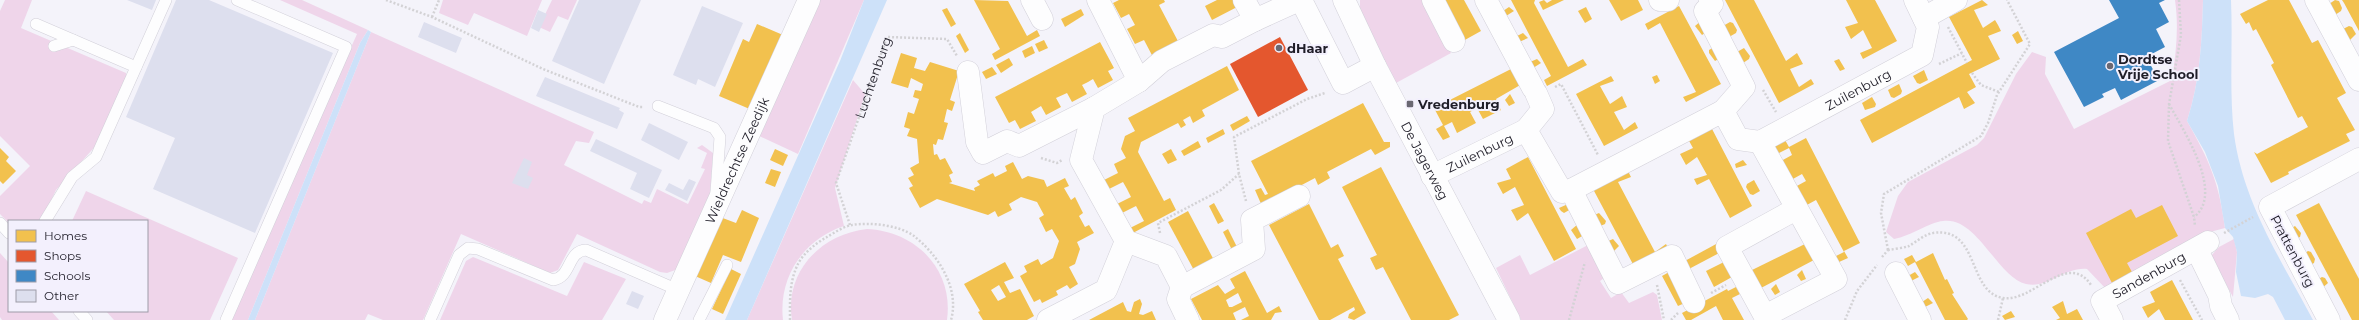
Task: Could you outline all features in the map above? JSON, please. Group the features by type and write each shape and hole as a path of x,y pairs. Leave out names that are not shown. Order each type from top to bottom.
{"street":[{"name":"Wieldrechtse Zeedijk","path":"665,320 809,0"},
{"path":"1032,0 1042,20"},
{"path":"1098,0 1139,81"},
{"path":"1244,0 1255,20"},
{"path":"968,72 977,142 983,153 1007,141 1019,146 1094,108 1139,81 1162,61 1212,35 1222,37 1255,20 1300,0 1343,83 1375,66"},
{"name":"De Jagerweg","path":"1344,0 1375,66 1509,320"},
{"path":"1433,0 1454,40"},
{"name":"Zuilenburg","path":"1432,176 1526,130 1543,109 1536,92 1486,0"},
{"path":"1660,0 1668,0"},
{"path":"1694,302 1672,256 1618,284 1571,190 1723,111 1744,87 1706,11 1712,4 1710,0"},
{"path":"2316,0 2359,80"},
{"name":"Zuilenburg","path":"1760,142 1922,55 1933,7"},
{"path":"1094,108 1081,160 1126,241 1166,256 1182,287"},
{"path":"1723,111 1738,139 1760,142 1836,279 1766,318 1727,246 1796,209"},
{"name":"Zuilenburg","path":"1526,130 1562,192 1571,190"},
{"name":"Prattenburg","path":"2329,320 2270,207 2359,160"},
{"path":"1188,320 1178,299 1182,287 1254,249 1252,220 1299,196"},
{"path":"1048,320 1106,290 1126,241"},
{"name":"Sandenburg","path":"2107,311 2171,264 2202,246 2219,295 2221,306 2228,320"},
{"path":"1896,273 1920,320"}],"lane":[{"path":"46,220 72,177 96,158 166,0"},
{"path":"226,320 346,47 237,0"},
{"path":"36,24 136,68"},
{"path":"54,46 74,40"},
{"path":"658,106 714,128 720,137 714,209"},
{"path":"0,223 8,232"},
{"path":"430,320 459,255 468,248 478,248 554,280 565,274 574,256 586,250 678,290"},
{"path":"699,320 726,265"},
{"path":"80,312 87,320"}],"path":[{"path":"386,0 432,17 543,69 639,107 658,106"},
{"path":"432,17 439,0"},
{"path":"1888,250 1881,213 1884,194 1981,136 1988,123 2000,92 2030,44 2007,0"},
{"path":"2179,0 2180,35 2169,104 2168,141 2194,217 2202,246 2270,207"},
{"path":"1933,7 1967,63"},
{"name":"Luchtenburg","path":"850,225 836,183 887,37 947,39 968,72"},
{"path":"1972,73 1981,85 2000,92"},
{"path":"1744,87 1758,82 1785,128"},
{"path":"1252,220 1239,174 1234,137 1307,99 1324,93 1343,83"},
{"path":"1536,92 1561,84 1606,172"},
{"path":"2169,104 2205,177 2204,199 2201,212 2194,217"},
{"path":"1019,146 1022,152 1057,163 1084,148"},
{"path":"1166,256 1158,222 1221,190 1239,174"},
{"path":"790,320 790,288 797,265 815,244 850,225 883,224 913,235 942,267 951,287 954,308 951,320"},
{"path":"1845,320 1857,291 1888,250 1907,246 1932,232 1955,235 1966,246 1985,285 1996,296 2003,298 1998,320"},
{"path":"1569,320 1585,262 1597,241"},
{"path":"2171,264 2202,320"},
{"path":"1653,266 1664,320"},
{"name":"Sandenburg","path":"2003,298 2017,297 2060,275 2070,273 2081,274 2087,279 2107,311"}],"shaded area":[{"path":"5,0 32,0 21,28 126,73 126,78 100,141 56,190 41,220 8,220 8,222 0,214 0,196 30,166 0,136 0,11"},
{"path":"280,0 302,0 368,30 360,43 248,320 230,320 357,34"},
{"path":"443,0 542,0 527,36 474,13 468,25 439,13"},
{"path":"552,0 577,0 568,20 558,16 550,32 539,27"},
{"path":"817,0 864,0 798,154 757,135"},
{"path":"1360,0 1423,0 1451,53 1396,83 1360,10"},
{"path":"2175,0 2203,0 2200,61 2195,91 2187,121 2212,172 2220,197 2225,228 2210,232 2107,290 2087,269 2071,271 2049,281 2034,285 2026,284 2016,279 2006,270 1977,237 1966,228 1955,222 1938,222 1894,239 1886,232 1898,196 1908,182 1977,145 1984,138 2016,74 2032,52 2046,57 2045,74 2074,129 2172,80 2175,60 2177,20"},
{"path":"371,32 594,132 589,143 576,141 564,165 642,204 644,200 651,203 657,189 688,204 705,169 701,168 707,153 697,148 702,145 713,153 710,194 678,269 667,273 660,272 577,234 558,270 550,273 461,234 423,320 383,320 368,314 365,320 255,320"},
{"path":"853,80 865,94 835,188 844,226 817,240 806,250 797,262 785,289 783,320 747,320"},
{"path":"86,191 238,258 210,320 114,320 107,312 148,312 148,220 72,220"},
{"path":"867,229 885,231 901,237 915,245 928,256 937,269 944,285 948,302 947,320 792,320 791,303 794,286 800,271 809,258 821,247 835,239 850,232"},
{"path":"2234,239 2237,252 2233,297 2211,256 2219,247"},
{"path":"1590,244 1607,276 1600,281 1611,298 1621,292 1629,303 1653,292 1657,295 1662,320 1521,320 1496,268 1520,255 1530,275"},
{"path":"0,253 8,262 8,312 52,312 59,320 2,320 0,317"},
{"path":"473,257 567,296 584,262 626,279 602,320 440,320 466,261"}],"water":[{"path":"864,0 887,0 747,320 725,320 840,61"},
{"path":"2203,0 2231,0 2232,101 2234,134 2239,159 2246,183 2265,230 2313,320 2285,320 2273,297 2268,294 2255,298 2241,296 2236,272 2237,252 2233,237 2225,228 2218,186 2205,152 2187,121 2195,91 2200,61"},
{"path":"368,30 371,32 255,320 248,320 360,43"}],"building: Homes":[{"path":"974,0 1008,1 1027,36 1037,30 1040,36 995,60 992,54 1000,49"},
{"path":"1119,0 1164,0 1165,2 1159,5 1180,45 1154,59 1144,40 1135,44 1127,29 1135,25 1129,14 1121,18 1113,3"},
{"path":"1217,0 1235,0 1239,6 1212,20 1205,6"},
{"path":"1443,0 1464,0 1481,31 1463,41"},
{"path":"1511,0 1535,0 1534,3 1568,67 1583,59 1587,65 1547,86 1544,80 1551,76"},
{"path":"1544,0 1547,3 1552,0 1564,0 1543,10 1539,2"},
{"path":"1609,0 1638,0 1643,10 1621,21"},
{"path":"1725,0 1754,0 1786,61 1797,53 1803,64 1790,69 1799,87 1811,79 1814,84 1779,103"},
{"path":"1846,0 1875,0 1897,41 1863,59 1860,53 1872,48 1863,30 1851,39 1845,27 1858,23"},
{"path":"1982,0 1988,5 1974,10 1983,28 1995,20 1998,25 2001,31 1988,36 2000,59 1969,74 1976,87 1967,92 1975,103 1964,109 1959,97 1872,143 1860,120 1972,60 1949,17"},
{"path":"2268,0 2289,0 2312,43 2318,40 2346,93 2337,98 2355,130 2346,134 2350,141 2288,172 2289,174 2271,183 2254,152 2257,154 2308,127 2302,116 2298,118 2271,65 2274,63 2256,29 2253,31 2249,22 2246,24 2240,14"},
{"path":"2335,0 2339,1 2342,8 2341,11 2335,15 2329,4"},
{"path":"2342,0 2359,0 2359,31 2344,3"},
{"path":"1679,6 1721,84 1686,102 1683,97 1696,92 1660,23 1648,30 1645,24"},
{"path":"1509,7 1514,11 1506,16 1503,11"},
{"path":"1586,7 1592,19 1585,23 1578,11"},
{"path":"947,8 956,24 951,27 942,10"},
{"path":"1081,9 1084,15 1065,27 1061,19"},
{"path":"1702,20 1708,31 1702,35 1695,26"},
{"path":"1730,22 1733,23 1737,30 1736,33 1729,37 1723,26"},
{"path":"757,24 783,35 752,110 719,96 743,39 749,42"},
{"path":"2349,26 2352,27 2356,34 2349,41 2343,29"},
{"path":"2018,31 2023,41 2017,44 2012,35"},
{"path":"960,33 969,50 965,53 956,36"},
{"path":"1523,33 1528,38 1519,42 1517,36"},
{"path":"1044,40 1048,48 1039,52 1035,44"},
{"path":"1100,42 1114,68 1108,71 1113,80 1098,88 1093,79 1082,85 1087,94 1072,102 1067,93 1056,98 1061,107 1046,115 1041,106 1031,112 1036,121 1020,129 1015,120 1009,123 995,97"},
{"path":"1032,46 1035,53 1025,58 1022,51"},
{"path":"1716,46 1722,57 1715,61 1709,53 1709,50"},
{"path":"1744,48 1750,56 1749,59 1743,63 1737,52"},
{"path":"901,53 917,58 914,68 925,71 930,62 959,71 950,100 955,102 952,111 947,109 944,122 948,123 943,140 938,139 936,145 933,144 934,155 937,154 940,160 945,158 953,173 949,175 952,182 949,183 975,191 974,188 980,185 977,181 993,173 995,177 1007,171 1005,166 1013,162 1022,179 1028,176 1044,180 1047,187 1065,178 1069,186 1064,188 1071,200 1075,197 1083,213 1079,216 1085,227 1089,225 1094,233 1077,242 1080,249 1075,264 1069,267 1078,284 1070,289 1067,285 1056,291 1058,295 1042,303 1040,299 1034,302 1020,276 1027,272 1024,266 1038,259 1041,265 1053,258 1059,241 1052,229 1046,232 1039,218 1044,215 1037,202 1021,197 1009,204 1012,210 998,217 995,211 988,215 937,199 920,208 909,188 913,186 908,178 914,175 910,168 919,163 917,139 907,136 910,129 904,127 908,112 914,114 919,99 913,97 915,90 921,91 923,84 911,78 908,88 891,83"},
{"path":"1009,58 1013,65 1001,73 996,65"},
{"path":"1537,59 1541,63 1533,68 1530,62"},
{"path":"1839,59 1845,69 1840,71 1834,61"},
{"path":"1227,66 1239,90 1202,110 1205,116 1193,123 1190,116 1183,120 1186,125 1181,128 1178,123 1141,142 1138,152 1164,201 1170,198 1176,210 1131,234 1128,229 1144,221 1136,206 1120,214 1115,205 1131,197 1127,189 1123,182 1107,190 1102,181 1118,173 1114,164 1126,158 1121,149 1125,136 1135,131 1128,118"},
{"path":"992,67 997,74 986,79 982,72"},
{"path":"1513,68 1522,84 1496,99 1501,110 1483,119 1477,108 1470,112 1476,123 1457,133 1452,122 1444,126 1450,137 1443,140 1436,129 1443,125 1434,108"},
{"path":"1924,70 1928,80 1920,84 1917,83 1913,76"},
{"path":"1657,75 1660,81 1655,84 1652,77"},
{"path":"1611,76 1614,81 1600,86 1610,104 1622,96 1627,107 1614,112 1624,130 1635,122 1638,128 1604,146 1576,94"},
{"path":"1899,84 1902,91 1901,94 1894,98 1891,97 1888,90"},
{"path":"1510,94 1515,103 1509,106 1505,100"},
{"path":"1872,97 1876,104 1875,107 1865,110 1862,103"},
{"path":"1363,103 1384,142 1390,142 1390,147 1375,155 1371,149 1327,172 1330,178 1318,185 1315,178 1262,206 1255,190 1261,188 1265,195 1268,194 1251,161"},
{"path":"1247,116 1250,121 1233,131 1230,125"},
{"path":"1711,127 1752,206 1730,218 1709,179 1697,185 1694,179 1707,175 1697,157 1686,165 1680,154 1693,148 1688,139"},
{"path":"1223,129 1225,134 1208,143 1206,138"},
{"path":"1806,138 1860,243 1844,251 1848,258 1839,262 1836,256 1844,252 1816,200 1805,206 1795,187 1806,181 1802,174 1791,180 1781,161 1792,155 1789,148 1777,154 1773,147 1785,140 1789,147"},
{"path":"1198,141 1201,147 1184,156 1181,151"},
{"path":"0,148 9,157 6,161 16,171 3,184 0,181"},
{"path":"775,149 788,155 783,166 770,160"},
{"path":"1171,149 1177,160 1168,164 1162,154"},
{"path":"1528,157 1576,249 1554,261 1528,213 1517,221 1511,210 1524,205 1515,187 1503,194 1497,183 1511,179 1506,169"},
{"path":"1743,160 1747,165 1736,168 1735,164"},
{"path":"1381,167 1459,315 1449,320 1411,320 1383,267 1376,270 1370,258 1377,255 1342,187"},
{"path":"771,169 781,172 775,187 765,183"},
{"path":"1628,171 1631,177 1618,182 1655,252 1666,244 1669,250 1635,268 1593,189"},
{"path":"1754,180 1760,191 1753,195 1750,194 1746,187 1747,184"},
{"path":"1214,203 1224,221 1218,224 1209,206"},
{"path":"2319,203 2359,279 2359,320 2352,320 2296,215"},
{"path":"1309,204 1331,248 1338,244 1344,256 1338,259 1366,313 1354,320 1348,318 1349,314 1355,310 1354,307 1330,320 1319,320 1269,225"},
{"path":"1568,204 1571,209 1564,213 1561,211 1559,208"},
{"path":"2162,205 2178,236 2127,263 2132,272 2112,283 2086,233 2131,209 2136,218"},
{"path":"742,210 759,218 741,262 723,255 711,283 695,276 720,217 736,223"},
{"path":"1188,211 1216,264 1196,274 1168,222"},
{"path":"1599,213 1606,221 1605,224 1598,227 1592,216"},
{"path":"1578,224 1584,235 1577,239 1571,230"},
{"path":"2295,226 2301,233 2300,237 2294,240 2288,230"},
{"path":"1228,229 1237,247 1232,250 1223,232"},
{"path":"1613,239 1619,246 1612,253 1606,242"},
{"path":"1718,243 1723,251 1687,270 1683,262"},
{"path":"1805,244 1814,260 1761,288 1752,270"},
{"path":"2308,251 2311,252 2315,259 2314,263 2308,266 2302,255"},
{"path":"1933,253 1945,280 1947,279 1954,293 1952,294 1968,319 1967,320 1945,320 1915,262 1908,266 1904,259 1912,255 1916,262"},
{"path":"1005,262 1014,278 1004,282 1010,293 1020,289 1034,316 1027,320 983,320 978,312 980,311 964,284","holes":["999,285 1006,297 998,301 991,290"]},
{"path":"1724,262 1732,277 1714,287 1706,271"},
{"path":"731,269 741,274 723,314 712,309"},
{"path":"1802,270 1806,279 1801,281 1797,275"},
{"path":"1245,271 1267,313 1279,306 1282,312 1275,313 1271,320 1241,320 1249,316 1245,307 1233,313 1236,320 1202,320 1191,299 1218,285 1225,294 1235,288 1230,279","holes":["1238,293 1242,302 1229,307 1226,300"]},
{"path":"1671,271 1687,302 1678,306 1662,276"},
{"path":"1915,272 1919,277 1911,281 1908,276"},
{"path":"2322,277 2325,278 2328,283 2320,290 2315,281"},
{"path":"2172,280 2193,320 2165,320 2159,309 2148,318 2142,307 2155,302 2150,292"},
{"path":"1776,284 1780,292 1775,295 1771,289"},
{"path":"1736,287 1740,294 1732,298 1744,320 1723,320 1716,306 1691,320 1686,320 1682,313 1727,289 1728,291"},
{"path":"1928,298 1933,303 1925,307 1922,302"},
{"path":"1140,299 1142,304 1139,314 1143,315 1152,311 1156,320 1089,320 1123,302 1127,311 1131,312 1134,302"},
{"path":"2063,301 2067,314 2077,309 2083,320 2056,320 2060,318 2052,307"},
{"path":"2011,311 2015,317 2005,320 2002,316"}],"building: Shops":[{"path":"1280,37 1308,90 1258,117 1230,64"}],"building: Schools":[{"path":"2109,0 2165,0 2159,3 2169,22 2156,29 2165,47 2146,57 2159,80 2121,100 2115,88 2102,94 2104,97 2084,107 2054,52 2119,18"}],"building: Other":[{"path":"127,0 156,0 152,10"},
{"path":"176,0 209,0 333,53 255,233 153,189 175,138 126,117"},
{"path":"579,0 641,0 604,84 552,61"},
{"path":"702,6 743,23 715,87 698,79 696,85 673,75"},
{"path":"538,10 547,14 539,32 531,28"},
{"path":"424,22 462,38 456,53 418,37"},
{"path":"545,77 620,108 619,110 624,113 617,129 536,96"},
{"path":"649,123 688,142 679,160 641,140"},
{"path":"596,139 662,170 649,198 630,189 637,173 590,151"},
{"path":"524,158 532,162 527,175 533,178 528,189 512,183"},
{"path":"689,179 696,182 687,201 665,190 669,183 683,190"},
{"path":"632,291 644,296 638,309 626,304"}],"place":[{"name":"dHaar","path":"1279,48"},
{"name":"Dordtse Vrije School","path":"2110,66"},
{"name":"Vredenburg","path":"1410,104"}]}
